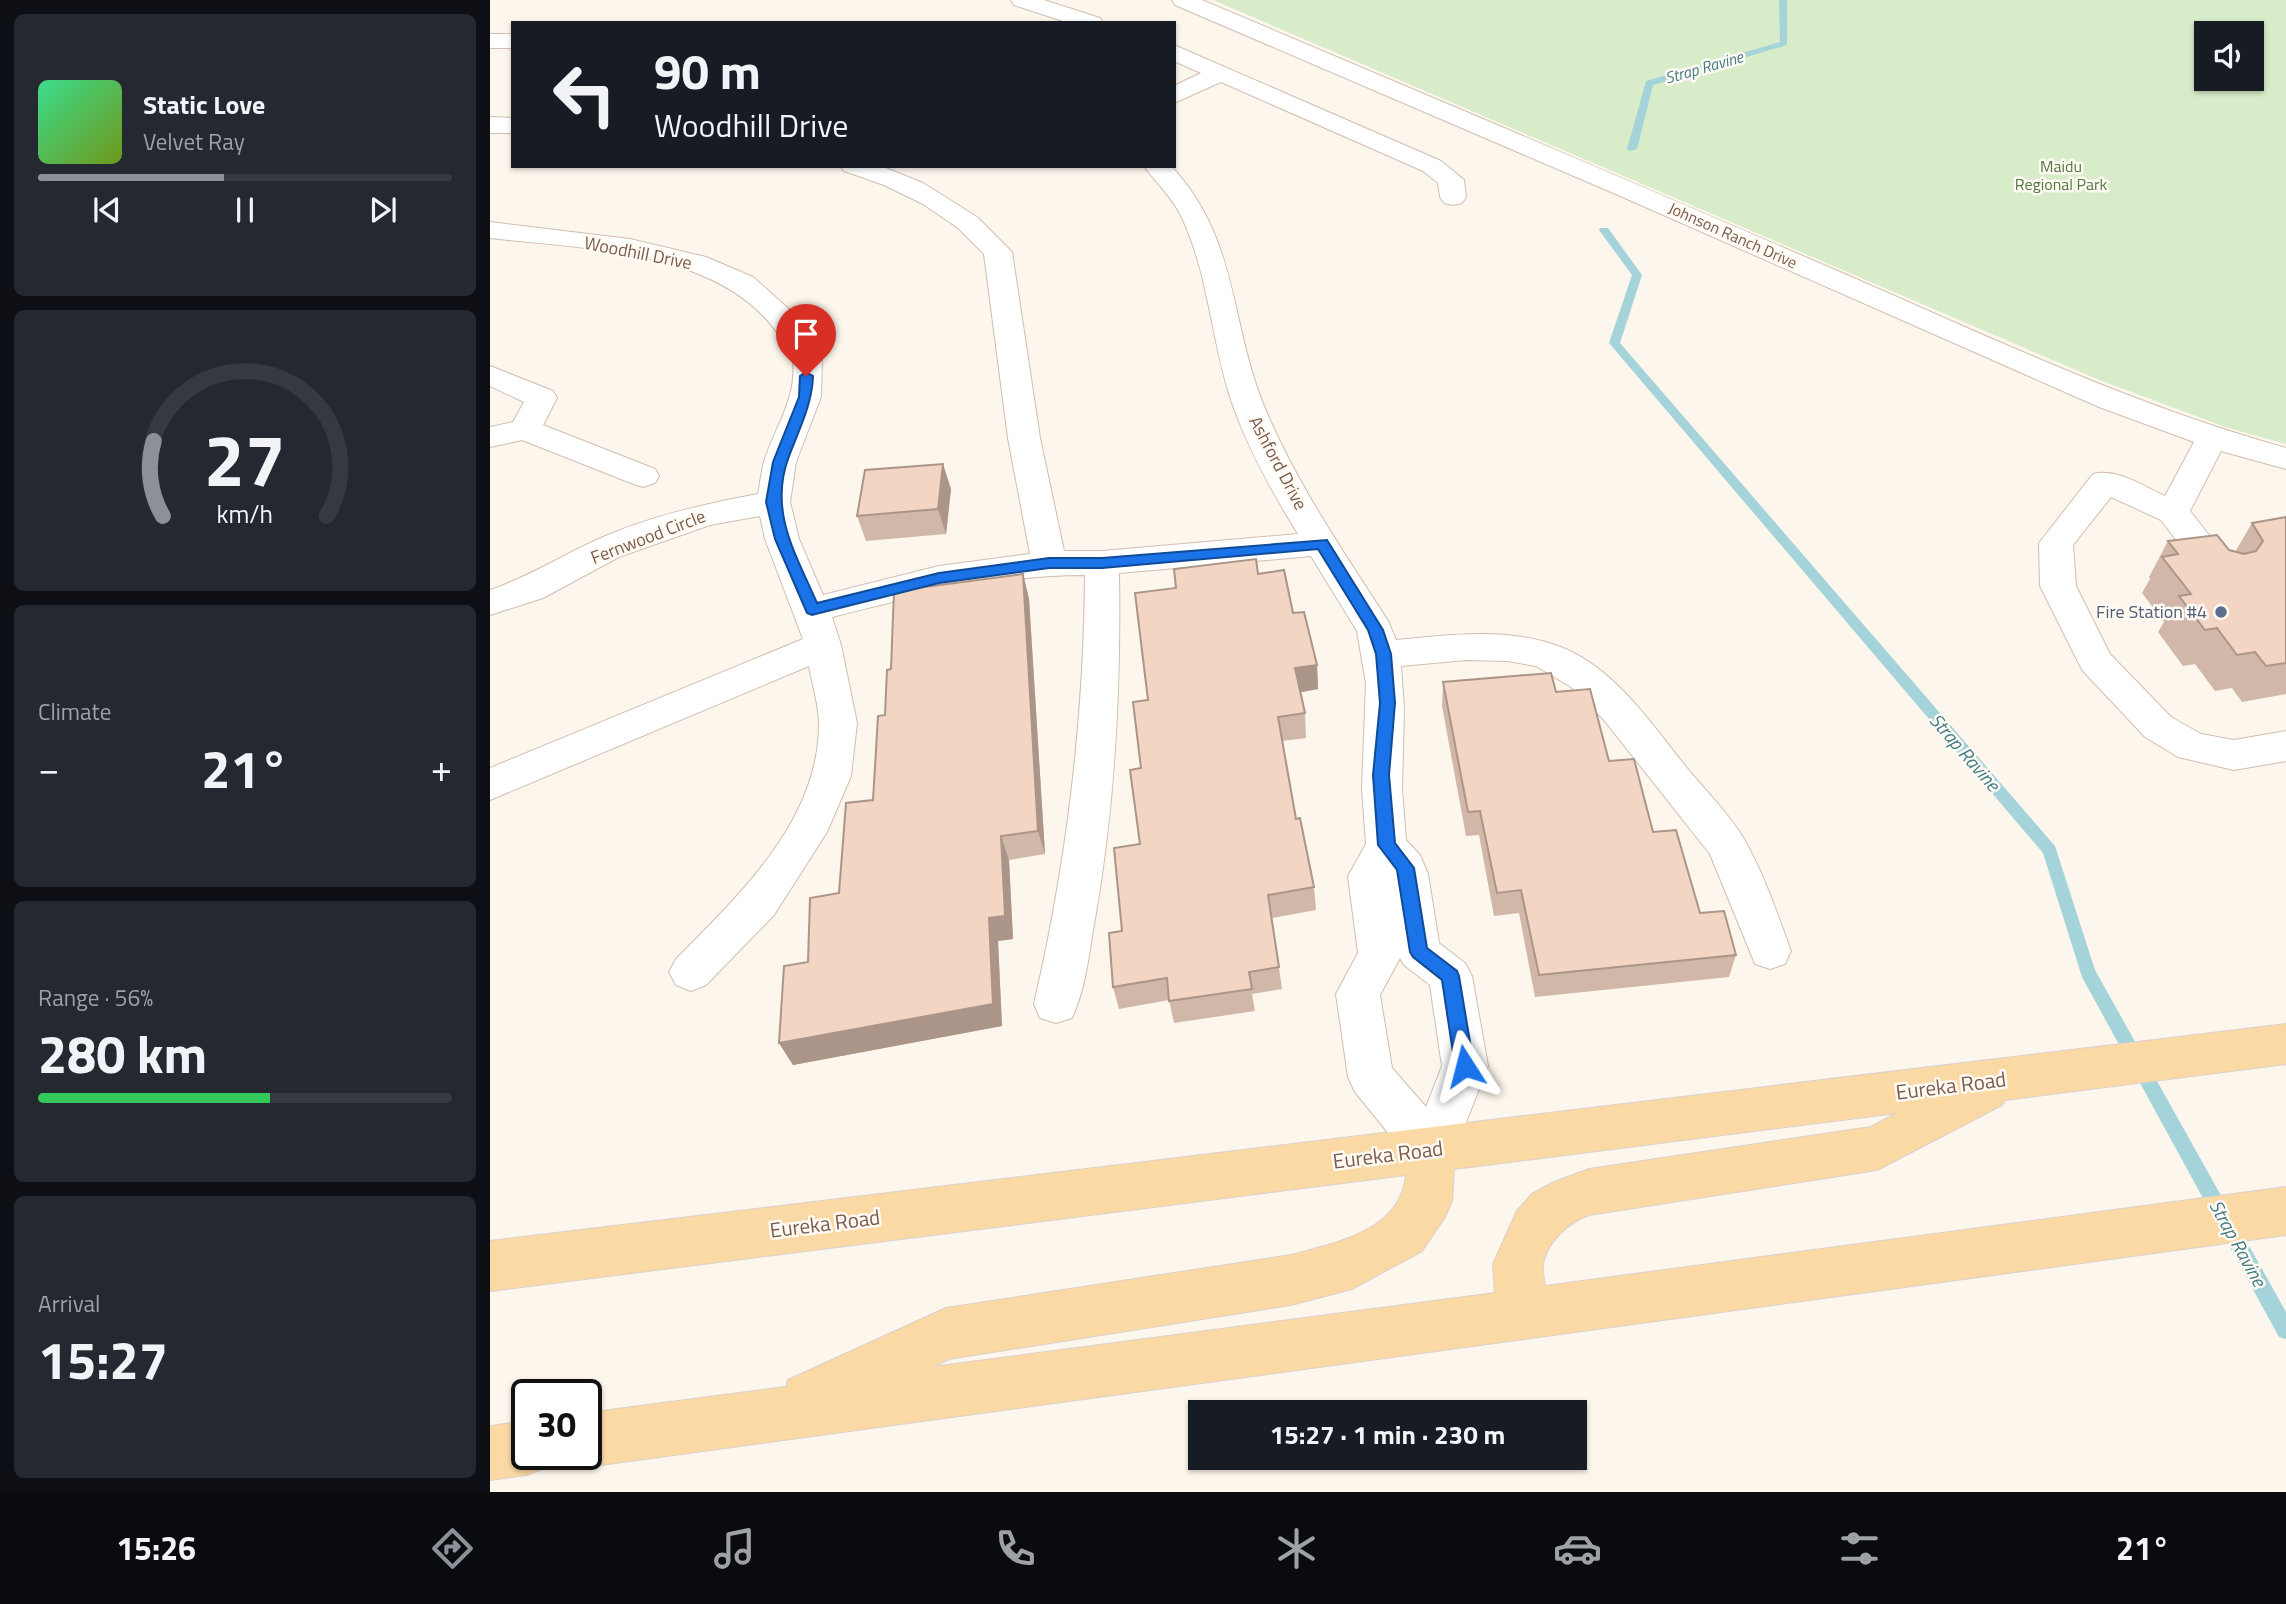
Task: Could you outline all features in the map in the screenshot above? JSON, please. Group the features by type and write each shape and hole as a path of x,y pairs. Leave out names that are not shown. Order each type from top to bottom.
{"main road":[{"name":"Eureka Road","path":"490,1266 2286,1044"},
{"path":"1522,1314 1518,1264 1534,1228 1549,1211 1569,1199 1589,1192 1877,1148 2006,1079"},
{"path":"773,1415 946,1334 1291,1280 1352,1264 1405,1234 1428,1201 1432,1150"},
{"path":"602,1438 2286,1211"},
{"path":"490,1453 511,1450"}],"street":[{"path":"1022,0 1086,21"},
{"name":"Johnson Ranch Drive","path":"1183,0 1628,189 2110,400 2212,438 2286,459"},
{"path":"490,41 511,41"},
{"path":"1176,53 1432,166 1451,180 1453,197"},
{"path":"1176,95 1221,72"},
{"path":"490,125 511,126"},
{"path":"860,168 881,174 937,201 979,230 999,252 1024,438 1049,563"},
{"name":"Ashford Drive","path":"1159,168 1176,183 1199,218 1210,250 1232,355 1247,403 1280,470 1375,630 1383,654 1387,703 1381,775 1387,845 1368,876 1399,953"},
{"name":"Woodhill Drive","path":"492,232 630,247 696,263 743,283 781,317 807,355 806,397 780,462 773,502 782,539 818,627 838,723 831,776 807,832 759,903 691,972"},
{"path":"490,375 542,398 525,429"},
{"path":"490,437 525,429 643,476"},
{"path":"2173,512 2212,438"},
{"path":"2222,576 2173,512 2105,482 2056,544 2058,586 2096,662 2158,727 2192,747 2234,755 2286,746"},
{"name":"Fernwood Circle","path":"490,604 531,589 619,545 704,515 773,502"},
{"path":"490,785 818,627 939,578 1049,563 1102,563 1322,544"},
{"path":"1056,1004 1071,940 1096,765 1103,627 1102,563"},
{"path":"1383,654 1490,647 1513,649 1550,657 1580,676 1613,707 1722,838 1745,883 1770,951"},
{"path":"1399,953 1450,976 1465,1066 1432,1150 1371,1077 1357,994 1399,953"}],"green space":[{"name":"Maidu Regional Park","path":"1213,0 2286,0 2286,444 2225,427 2097,379"}],"building":[{"path":"943,464 938,509 857,516 865,470"},
{"path":"2286,517 2286,663 2266,666 2255,652 2237,655 2217,628 2205,630 2179,596 2191,594 2162,557 2178,554 2168,541 2217,535 2229,550 2244,554 2256,551 2263,541 2252,523"},
{"path":"1256,559 1258,574 1284,570 1293,613 1304,612 1317,665 1295,668 1305,713 1278,717 1296,819 1300,818 1314,887 1268,895 1279,967 1249,972 1252,989 1169,1001 1167,978 1113,987 1109,933 1122,931 1114,848 1140,844 1130,770 1141,768 1133,702 1148,700 1135,593 1176,588 1174,569"},
{"path":"1023,574 1038,831 1001,836 1005,916 989,918 993,1004 779,1043 784,966 808,962 810,898 839,893 846,803 873,800 878,716 885,715 887,670 891,669 894,591"},
{"path":"1551,673 1556,692 1590,689 1609,761 1634,759 1653,832 1676,830 1700,913 1724,911 1736,955 1539,975 1521,890 1497,893 1480,811 1468,812 1443,682"}],"waterway":[{"name":"Strap Ravine","path":"1632,149 1649,83 1784,43 1783,0"},
{"name":"Strap Ravine","path":"1604,230 1637,275 1614,343 2050,850 2088,972 2286,1330"}],"place":[{"name":"Fire Station #4","path":"2221,612"}],"route":[{"path":"806,376 806,397 780,462 773,502 782,539 812,610 939,578 1049,563 1102,563 1322,544 1375,630 1383,654 1387,703 1381,775 1387,845 1405,868 1419,952 1450,976 1465,1066"}]}
